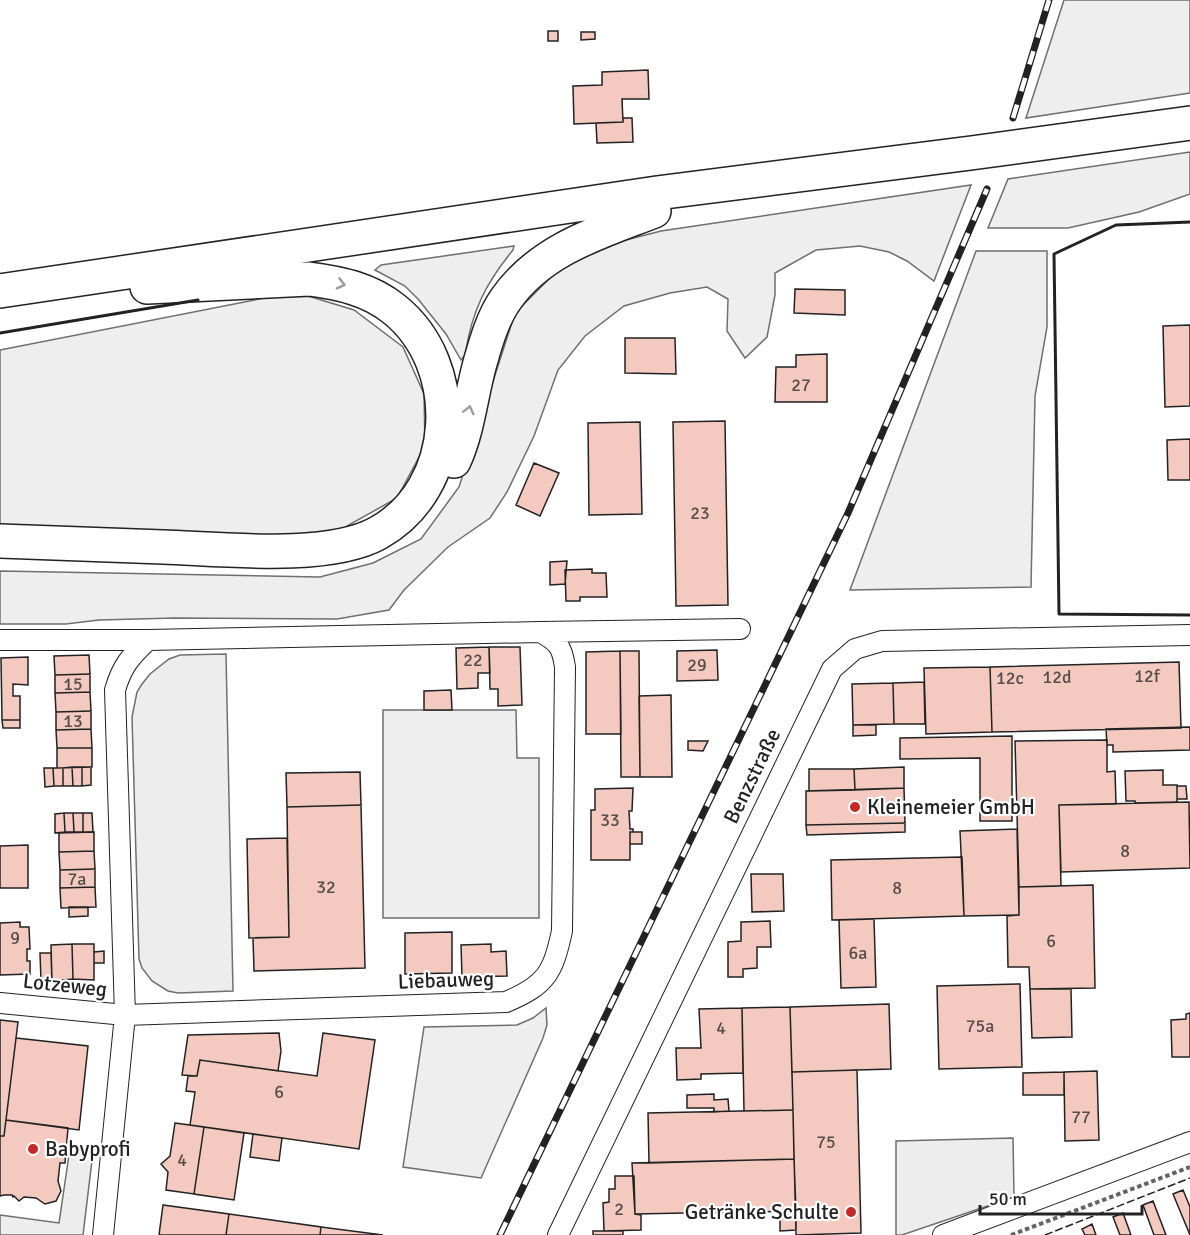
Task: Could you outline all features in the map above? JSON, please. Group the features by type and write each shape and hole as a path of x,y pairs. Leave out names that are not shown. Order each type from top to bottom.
{"highway":[{"path":"0,291 657,193 1190,123"},
{"path":"0,308 310,259 654,211 929,159"},
{"path":"0,561 270,570 334,564 358,558 384,546 402,535 418,520 431,504 446,477 457,454 480,363 505,300 522,280 546,260 572,243 654,211"},
{"path":"0,541 274,552 326,548 378,533 416,500 432,472 441,444 442,386 431,355 422,340 394,309 363,290 335,282 309,279 136,287"}],"street":[{"path":"0,640 148,640 740,629"},
{"name":"Liebauweg","path":"125,1015 506,1002 524,995 543,981 556,960 562,931 565,667 563,652 554,640 540,632"},
{"name":"Benzstraße","path":"558,1235 832,669 855,649 882,641 1190,635"},
{"path":"103,1235 125,1015 115,690 120,671 130,657 148,640"},
{"name":"Lotzeweg","path":"0,1003 125,1015"},
{"path":"943,1235 1190,1142"}],"path":[{"path":"1011,1235 1190,1167"}],"shaded area":[{"path":"1064,0 1190,0 1190,93 1026,118"},
{"path":"1190,152 1190,194 1139,212 1068,228 988,228 1008,179"},
{"path":"971,185 934,281 907,261 889,252 860,246 816,250 775,273 775,295 767,337 745,358 727,331 728,299 707,287 670,293 624,306 585,336 558,370 534,436 507,492 490,518 448,547 404,590 389,610 337,619 175,618 99,620 66,624 0,624 0,571 320,577 373,563 421,539 459,487 515,313 575,253 661,231"},
{"path":"514,246 481,299 465,355 461,360 446,334 418,299 405,286 375,270 381,265"},
{"path":"976,251 1047,251 1047,327 1035,396 1031,587 850,590"},
{"path":"295,292 354,310 403,347 424,394 425,446 397,498 340,530 253,542 0,533 0,350"},
{"path":"226,654 233,991 178,993 168,991 152,981 142,968 139,959 132,717 137,692 142,684 150,674 169,659 180,655"},
{"path":"383,710 516,710 517,758 539,758 539,918 383,918"},
{"path":"546,1008 547,1025 543,1038 481,1178 403,1167 424,1027 517,1025 533,1018"},
{"path":"1013,1138 1014,1197 902,1235 896,1235 896,1141"},
{"path":"70,1148 93,1152 83,1235 0,1235 0,1215 59,1223"}],"building":[{"path":"548,31 558,31 558,41 548,41"},
{"path":"581,32 595,32 595,39 581,40"},
{"path":"648,70 649,99 622,99 623,122 574,124 573,86 602,85 602,72"},
{"path":"623,118 632,118 633,142 597,143 596,123 623,122"},
{"path":"795,289 845,290 845,315 794,313"},
{"path":"1190,325 1190,406 1165,407 1163,326"},
{"path":"625,338 675,338 676,374 625,373"},
{"path":"827,354 827,402 775,402 776,367 796,367 796,355"},
{"path":"725,421 728,605 676,606 673,422"},
{"path":"640,422 642,514 589,515 588,423"},
{"path":"1190,439 1190,480 1168,480 1167,440"},
{"path":"534,463 559,473 540,516 516,505"},
{"path":"567,561 565,584 550,585 550,562"},
{"path":"592,569 592,573 606,573 607,597 580,597 580,601 566,601 565,570"},
{"path":"489,647 520,647 522,705 498,706 498,689 490,689"},
{"path":"489,647 490,673 478,673 478,688 457,689 456,648"},
{"path":"717,650 718,680 677,681 677,651"},
{"path":"620,651 621,734 586,734 586,652"},
{"path":"620,651 639,651 640,777 621,777"},
{"path":"89,655 90,674 55,675 54,656"},
{"path":"28,657 28,685 13,684 13,696 20,696 20,720 2,720 1,658"},
{"path":"1179,662 1181,728 992,732 990,667"},
{"path":"990,667 992,732 926,734 924,668"},
{"path":"90,674 90,692 55,693 55,675"},
{"path":"924,682 925,724 894,724 893,683"},
{"path":"893,683 894,724 853,725 852,684"},
{"path":"451,690 452,710 424,710 424,691"},
{"path":"90,692 91,711 56,712 55,693"},
{"path":"671,695 672,777 640,777 639,696"},
{"path":"91,711 91,729 56,730 56,712"},
{"path":"2,720 20,720 20,728 3,728"},
{"path":"853,725 876,725 876,735 853,736"},
{"path":"1190,727 1190,750 1113,752 1113,745 1107,745 1106,729"},
{"path":"91,729 92,748 57,748 56,730"},
{"path":"1012,736 1012,821 980,821 980,758 900,759 900,738"},
{"path":"1107,740 1107,772 1115,771 1116,804 1059,805 1061,886 1019,887 1015,741"},
{"path":"688,741 708,741 703,751 688,750"},
{"path":"57,748 92,748 92,767 57,768"},
{"path":"72,767 82,767 82,786 73,786"},
{"path":"72,767 73,786 63,786 63,768"},
{"path":"82,767 91,767 91,785 82,786"},
{"path":"904,767 904,788 855,790 854,769"},
{"path":"44,768 53,768 54,786 45,787"},
{"path":"53,768 63,768 63,786 54,786"},
{"path":"809,769 854,769 855,790 809,791"},
{"path":"1163,770 1163,785 1177,785 1177,802 1135,803 1135,801 1126,801 1125,771"},
{"path":"360,772 361,805 287,807 286,773"},
{"path":"1177,786 1186,786 1187,799 1177,799"},
{"path":"633,788 632,811 629,811 630,829 633,829 633,832 630,832 630,860 591,860 591,810 595,810 595,789"},
{"name":"Kleinemeier GmbH","path":"904,788 905,823 806,825 806,791"},
{"path":"1189,802 1190,868 1061,872 1059,805"},
{"path":"361,805 365,968 254,971 253,938 289,937 287,807"},
{"path":"64,813 73,813 74,832 65,832"},
{"path":"64,813 65,832 55,833 55,814"},
{"path":"73,813 83,813 83,832 74,832"},
{"path":"83,813 92,813 93,832 83,832"},
{"path":"905,823 905,832 807,835 806,825"},
{"path":"1017,829 1019,915 964,916 960,831"},
{"path":"94,832 94,851 59,852 59,833"},
{"path":"630,832 642,832 642,844 630,844"},
{"path":"287,838 289,937 249,938 247,839"},
{"path":"28,845 28,888 0,888 0,846"},
{"path":"94,851 95,869 60,870 59,852"},
{"path":"962,857 964,916 832,920 831,860"},
{"path":"95,869 95,887 60,888 60,870"},
{"path":"751,874 783,874 784,911 752,912"},
{"path":"1093,885 1095,988 1030,989 1029,967 1008,967 1007,916 1019,915 1019,887"},
{"path":"95,887 96,907 61,908 60,888"},
{"path":"69,907 88,907 88,916 69,917"},
{"path":"874,919 876,987 841,988 839,920"},
{"path":"770,921 771,947 757,947 757,968 743,969 743,977 728,977 728,942 741,941 741,922"},
{"path":"20,922 20,927 29,927 30,949 27,949 27,961 30,961 30,974 0,975 0,923"},
{"path":"452,932 452,973 405,974 405,933"},
{"path":"72,944 94,944 94,980 73,979"},
{"path":"72,944 73,979 52,981 51,945"},
{"path":"491,944 491,952 506,951 507,976 462,977 461,945"},
{"path":"104,951 104,963 94,963 94,952"},
{"path":"40,953 51,953 52,981 41,981"},
{"path":"1020,984 1022,1067 939,1069 937,986"},
{"path":"1030,989 1071,989 1072,1037 1032,1038"},
{"path":"889,1004 891,1069 792,1072 790,1007"},
{"path":"790,1007 793,1110 744,1111 742,1008"},
{"path":"742,1008 743,1073 701,1074 701,1079 677,1080 676,1048 701,1048 699,1009"},
{"path":"1190,1013 1190,1057 1172,1057 1171,1020 1186,1019 1186,1014"},
{"path":"0,1020 18,1022 4,1136 0,1136"},
{"path":"279,1033 281,1051 278,1071 200,1060 197,1076 182,1075 188,1035"},
{"path":"323,1033 375,1040 359,1149 190,1125 195,1092 186,1091 188,1076 197,1076 200,1060 317,1076"},
{"path":"16,1038 88,1046 79,1130 6,1120"},
{"path":"857,1070 861,1233 796,1235 792,1072"},
{"path":"1097,1071 1099,1140 1065,1141 1064,1072"},
{"path":"1064,1072 1064,1095 1023,1095 1023,1073"},
{"path":"714,1094 714,1100 728,1099 729,1111 714,1112 714,1108 687,1108 687,1095"},
{"path":"793,1110 794,1159 649,1163 648,1113"},
{"name":"Babyprofi","path":"6,1120 68,1128 65,1163 60,1163 58,1181 61,1191 56,1201 45,1204 36,1198 24,1197 19,1201 12,1195 0,1196 0,1136 4,1136"},
{"path":"175,1123 204,1127 194,1194 166,1190 168,1172 161,1164 170,1156"},
{"path":"204,1127 244,1133 234,1200 194,1194"},
{"path":"253,1134 282,1138 279,1161 250,1157"},
{"path":"794,1159 796,1211 635,1214 632,1163"},
{"path":"615,1176 634,1176 635,1214 641,1215 641,1230 604,1231 603,1203 609,1202 609,1189 615,1189"},
{"path":"1183,1190 1190,1207 1190,1235 1173,1194"},
{"path":"1153,1201 1166,1235 1154,1235 1143,1205"},
{"path":"163,1205 229,1214 226,1235 159,1235"},
{"path":"796,1211 796,1230 780,1231 780,1212"},
{"path":"1123,1213 1131,1235 1120,1235 1113,1217"},
{"path":"229,1214 321,1227 320,1235 226,1235"},
{"path":"1092,1224 1096,1235 1085,1235 1082,1229"},
{"path":"321,1227 383,1235 320,1235"},
{"path":"593,1231 623,1231 623,1235 593,1235"}],"railway":[{"path":"1013,118 1049,0"},
{"path":"500,1235 848,513 987,189"}],"fence":[{"path":"1045,1235 1190,1178"}],"wall":[{"path":"1190,222 1116,225 1054,254 1059,614 1190,615"},
{"path":"0,333 198,300"}],"place":[{"name":"Kleinemeier GmbH","path":"855,807"},
{"name":"Babyprofi","path":"33,1149"},
{"name":"Getränke Schulte","path":"851,1212"}]}
